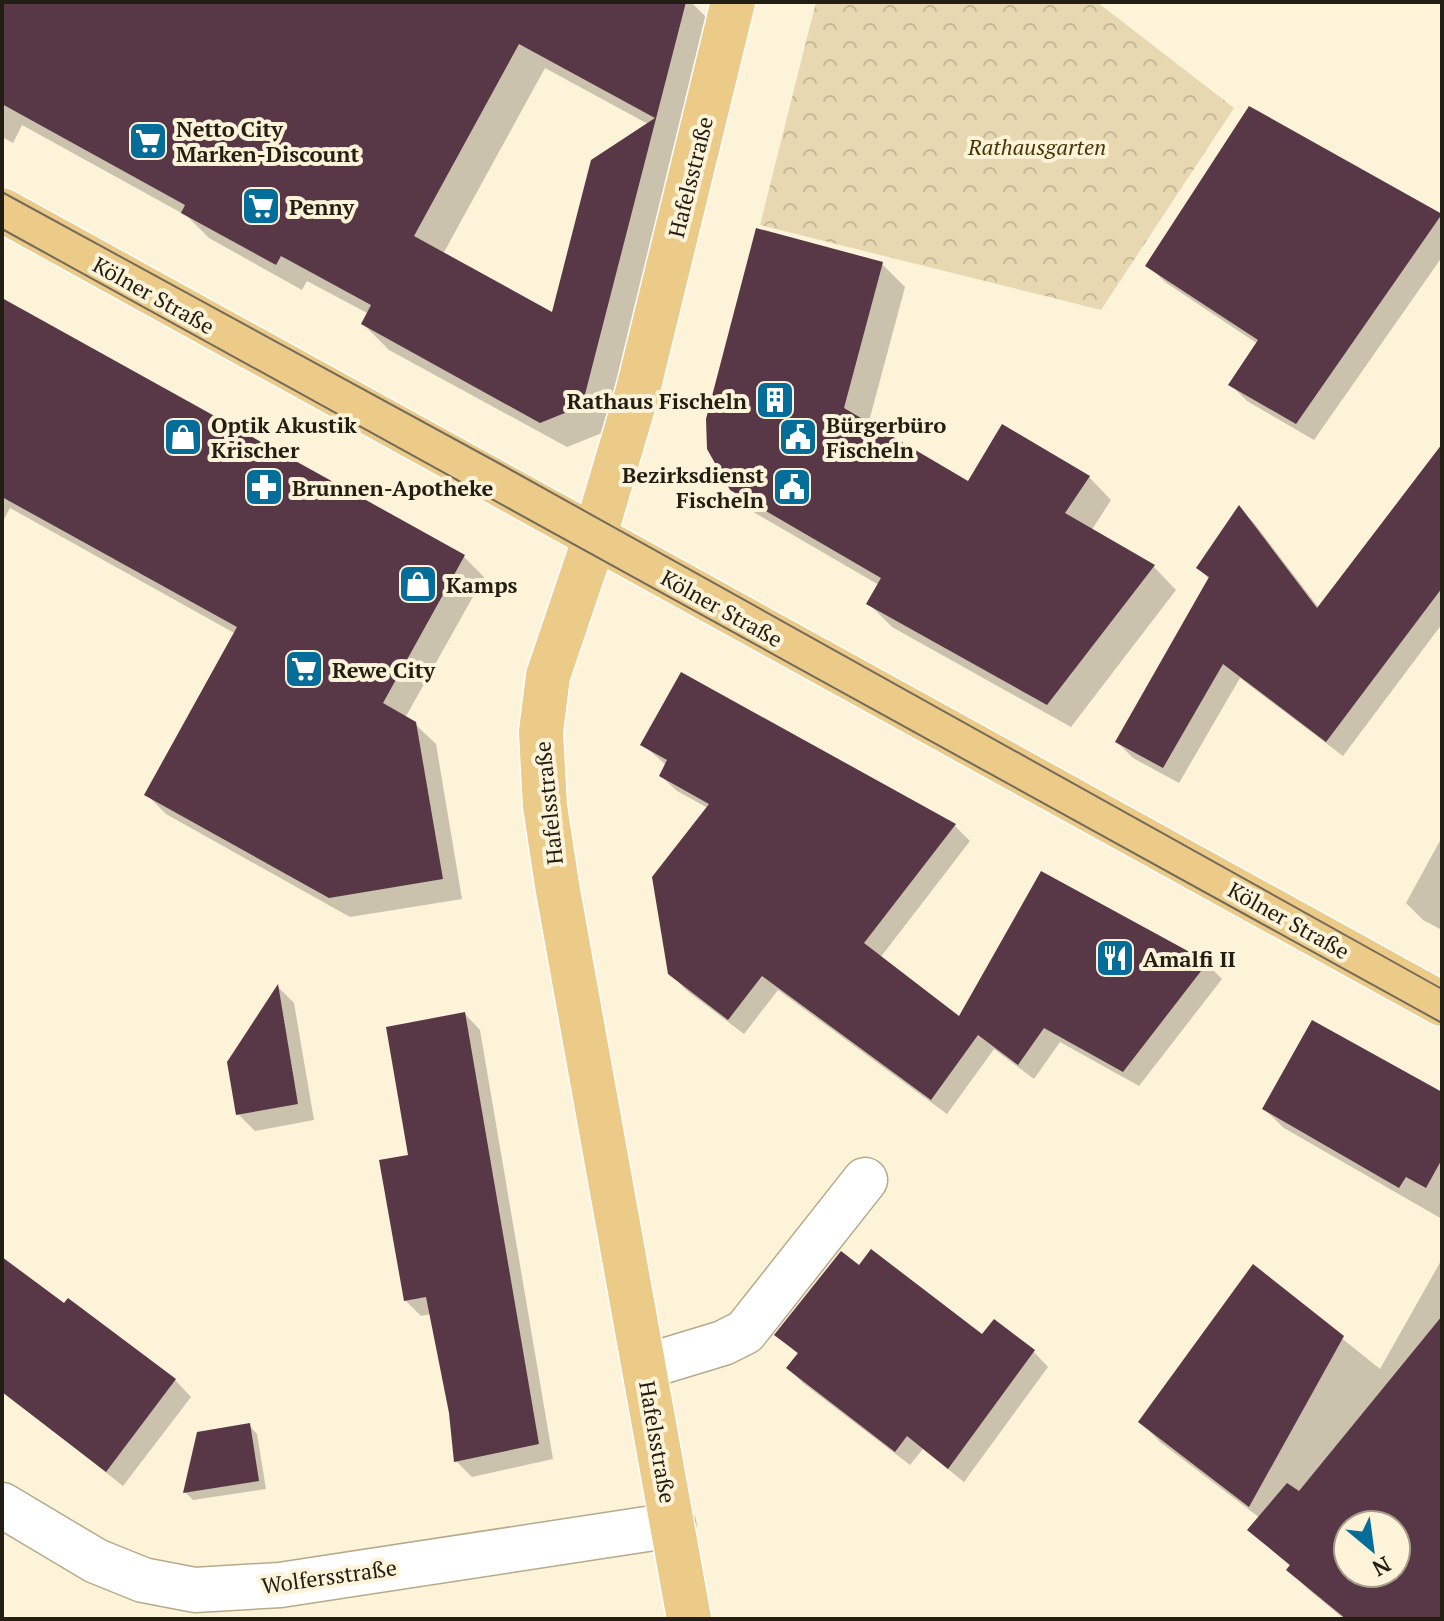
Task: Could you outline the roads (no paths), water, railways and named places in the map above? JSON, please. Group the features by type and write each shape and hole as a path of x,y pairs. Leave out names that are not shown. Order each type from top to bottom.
{"main road":[{"name":"Hafelsstraße","path":"689,1619 557,885 545,806 541,732 548,676 594,538 638,390 733,2"},
{"name":"Kölner Straße","path":"2,210 1442,1004"}],"street":[{"path":"644,1367 723,1343 745,1332 865,1180"},
{"name":"Wolfersstraße","path":"2,1505 96,1561 143,1580 270,1602 673,1525"}],"tram line":[{"path":"2,192 504,466 1442,989"},
{"path":"2,229 1442,1023"}],"place":[{"name":"Netto City Marken-Discount","path":"148,141"},
{"name":"Penny","path":"261,206"},
{"name":"Rathaus Fischeln","path":"775,400"},
{"name":"Optik Akustik Krischer","path":"183,437"},
{"name":"Bürgerbüro Fischeln","path":"798,437"},
{"name":"Brunnen-Apotheke","path":"264,487"},
{"name":"Bezirksdienst Fischeln","path":"792,487"},
{"name":"Kamps","path":"418,584"},
{"name":"Rewe City","path":"304,669"},
{"name":"Amalfi II","path":"1115,958"}],"park label":[{"name":"Rathausgarten","path":"1037,146"}]}
